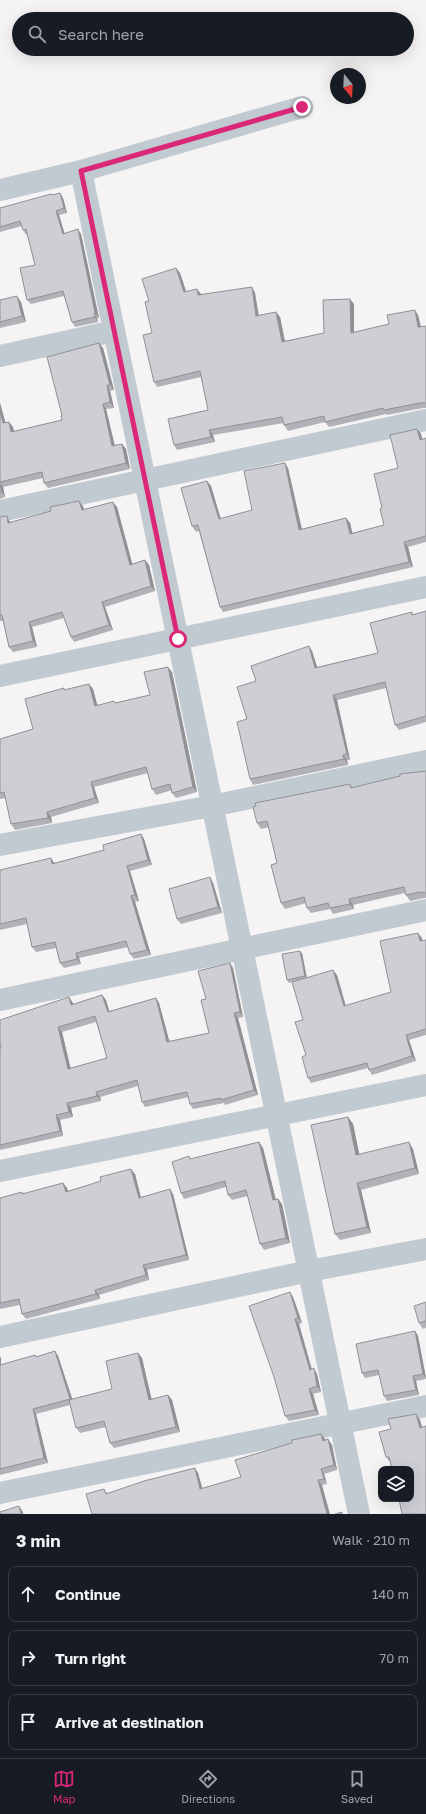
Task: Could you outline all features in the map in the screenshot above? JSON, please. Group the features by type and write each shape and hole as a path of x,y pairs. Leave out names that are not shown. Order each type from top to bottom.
{"street":[{"path":"0,190 81,171 302,107"},
{"path":"81,171 360,1514"},
{"path":"0,356 114,331"},
{"path":"0,511 426,420"},
{"path":"0,676 426,587"},
{"path":"0,845 212,806 426,761"},
{"path":"0,1000 426,910"},
{"path":"0,1171 277,1116 426,1084"},
{"path":"0,1337 309,1271 426,1249"},
{"path":"0,1493 426,1406"}],"building":[{"path":"60,193 64,208 56,211 63,234 78,229 95,313 95,317 72,322 63,291 27,300 20,268 35,265 26,229 23,230 20,221 0,227 0,208 51,194"},
{"path":"176,268 184,292 197,289 198,295 252,287 256,316 276,312 282,342 324,333 323,300 350,299 351,333 389,324 387,315 415,310 418,327 426,326 426,403 384,410 383,408 325,422 324,416 284,425 282,417 209,430 211,437 174,445 168,419 208,410 200,371 154,382 143,335 152,333 145,302 149,301 142,279"},
{"path":"17,296 22,316 0,322 0,300"},
{"path":"99,343 110,385 107,385 110,402 103,404 112,446 122,444 126,463 44,483 42,472 0,482 0,412 3,423 9,422 11,432 62,420 47,357"},
{"path":"417,429 420,440 426,438 426,536 404,542 409,562 220,607 198,525 192,526 181,488 207,481 219,519 252,510 244,471 285,463 299,530 346,518 350,534 384,525 380,509 382,508 374,474 398,468 390,435"},
{"path":"79,501 82,510 113,502 130,565 145,560 151,586 102,602 109,625 71,637 62,612 29,622 33,641 9,647 2,615 0,615 0,517 7,516 8,523 51,511 50,507"},
{"path":"426,611 426,716 395,725 385,682 333,695 347,754 343,755 344,759 250,779 237,722 247,719 237,687 256,681 251,666 309,646 315,668 378,653 370,623 412,612 412,615"},
{"path":"168,667 193,787 172,793 170,784 152,789 146,767 91,782 95,798 47,812 48,818 11,824 4,792 0,793 0,739 33,729 25,699 64,688 64,690 89,684 95,706 114,701 115,703 150,695 144,672"},
{"path":"426,771 426,893 420,892 406,895 404,887 349,899 350,904 330,908 328,903 307,908 304,897 281,903 271,865 277,863 267,821 257,823 253,807 256,806 255,803 350,784 351,788 400,776 400,774"},
{"path":"141,834 148,860 127,866 135,895 131,896 147,950 130,954 126,941 76,953 77,959 60,963 55,942 32,947 26,918 0,924 0,870 51,858 52,864 104,850 103,845"},
{"path":"210,877 218,907 177,919 169,889"},
{"path":"418,933 420,941 426,940 426,1029 406,1035 412,1056 369,1070 367,1063 308,1078 302,1057 306,1055 295,1022 303,1020 292,982 333,970 344,1006 391,992 380,941"},
{"path":"300,951 305,976 287,980 282,954"},
{"path":"230,963 240,1012 234,1013 254,1090 221,1100 221,1098 190,1104 187,1092 142,1102 137,1080 96,1092 97,1096 67,1103 69,1112 56,1115 60,1131 0,1145 0,1020 69,997 71,1005 102,995 108,1012 156,998 167,1042 209,1033 201,1000 206,999 198,971","holes":["95,1016 107,1058 68,1069 58,1027"]},
{"path":"348,1117 356,1155 409,1142 415,1168 357,1183 367,1227 335,1234 311,1125"},
{"path":"259,1142 273,1200 278,1199 286,1238 260,1244 246,1190 228,1195 225,1181 181,1193 172,1162 189,1156 190,1159"},
{"path":"131,1169 139,1198 170,1189 186,1255 143,1265 146,1275 95,1290 96,1294 22,1314 19,1299 0,1303 0,1198 22,1192 22,1194 63,1183 66,1192 101,1181 100,1177"},
{"path":"290,1292 298,1318 295,1319 310,1370 314,1368 317,1386 309,1389 315,1410 285,1416 274,1377 249,1306"},
{"path":"426,1302 426,1321 419,1323 414,1306"},
{"path":"415,1331 423,1374 413,1376 416,1390 384,1396 378,1370 362,1373 356,1344"},
{"path":"55,1351 70,1399 33,1409 44,1458 0,1469 0,1365"},
{"path":"138,1353 149,1400 168,1395 176,1427 110,1443 104,1421 76,1428 69,1400 112,1389 106,1361"},
{"path":"416,1414 420,1428 426,1426 426,1514 402,1514 400,1502 414,1502 414,1466 391,1466 389,1457 386,1457 379,1432 391,1429 388,1419"},
{"path":"321,1434 323,1441 328,1439 334,1465 321,1469 324,1479 318,1480 327,1514 92,1514 86,1494 104,1489 106,1494 144,1481 195,1468 200,1489 241,1477 235,1460 292,1443 292,1440"},
{"path":"19,1506 21,1514 0,1514 0,1512"}],"route":[{"path":"178,639 81,171 302,107"}]}
